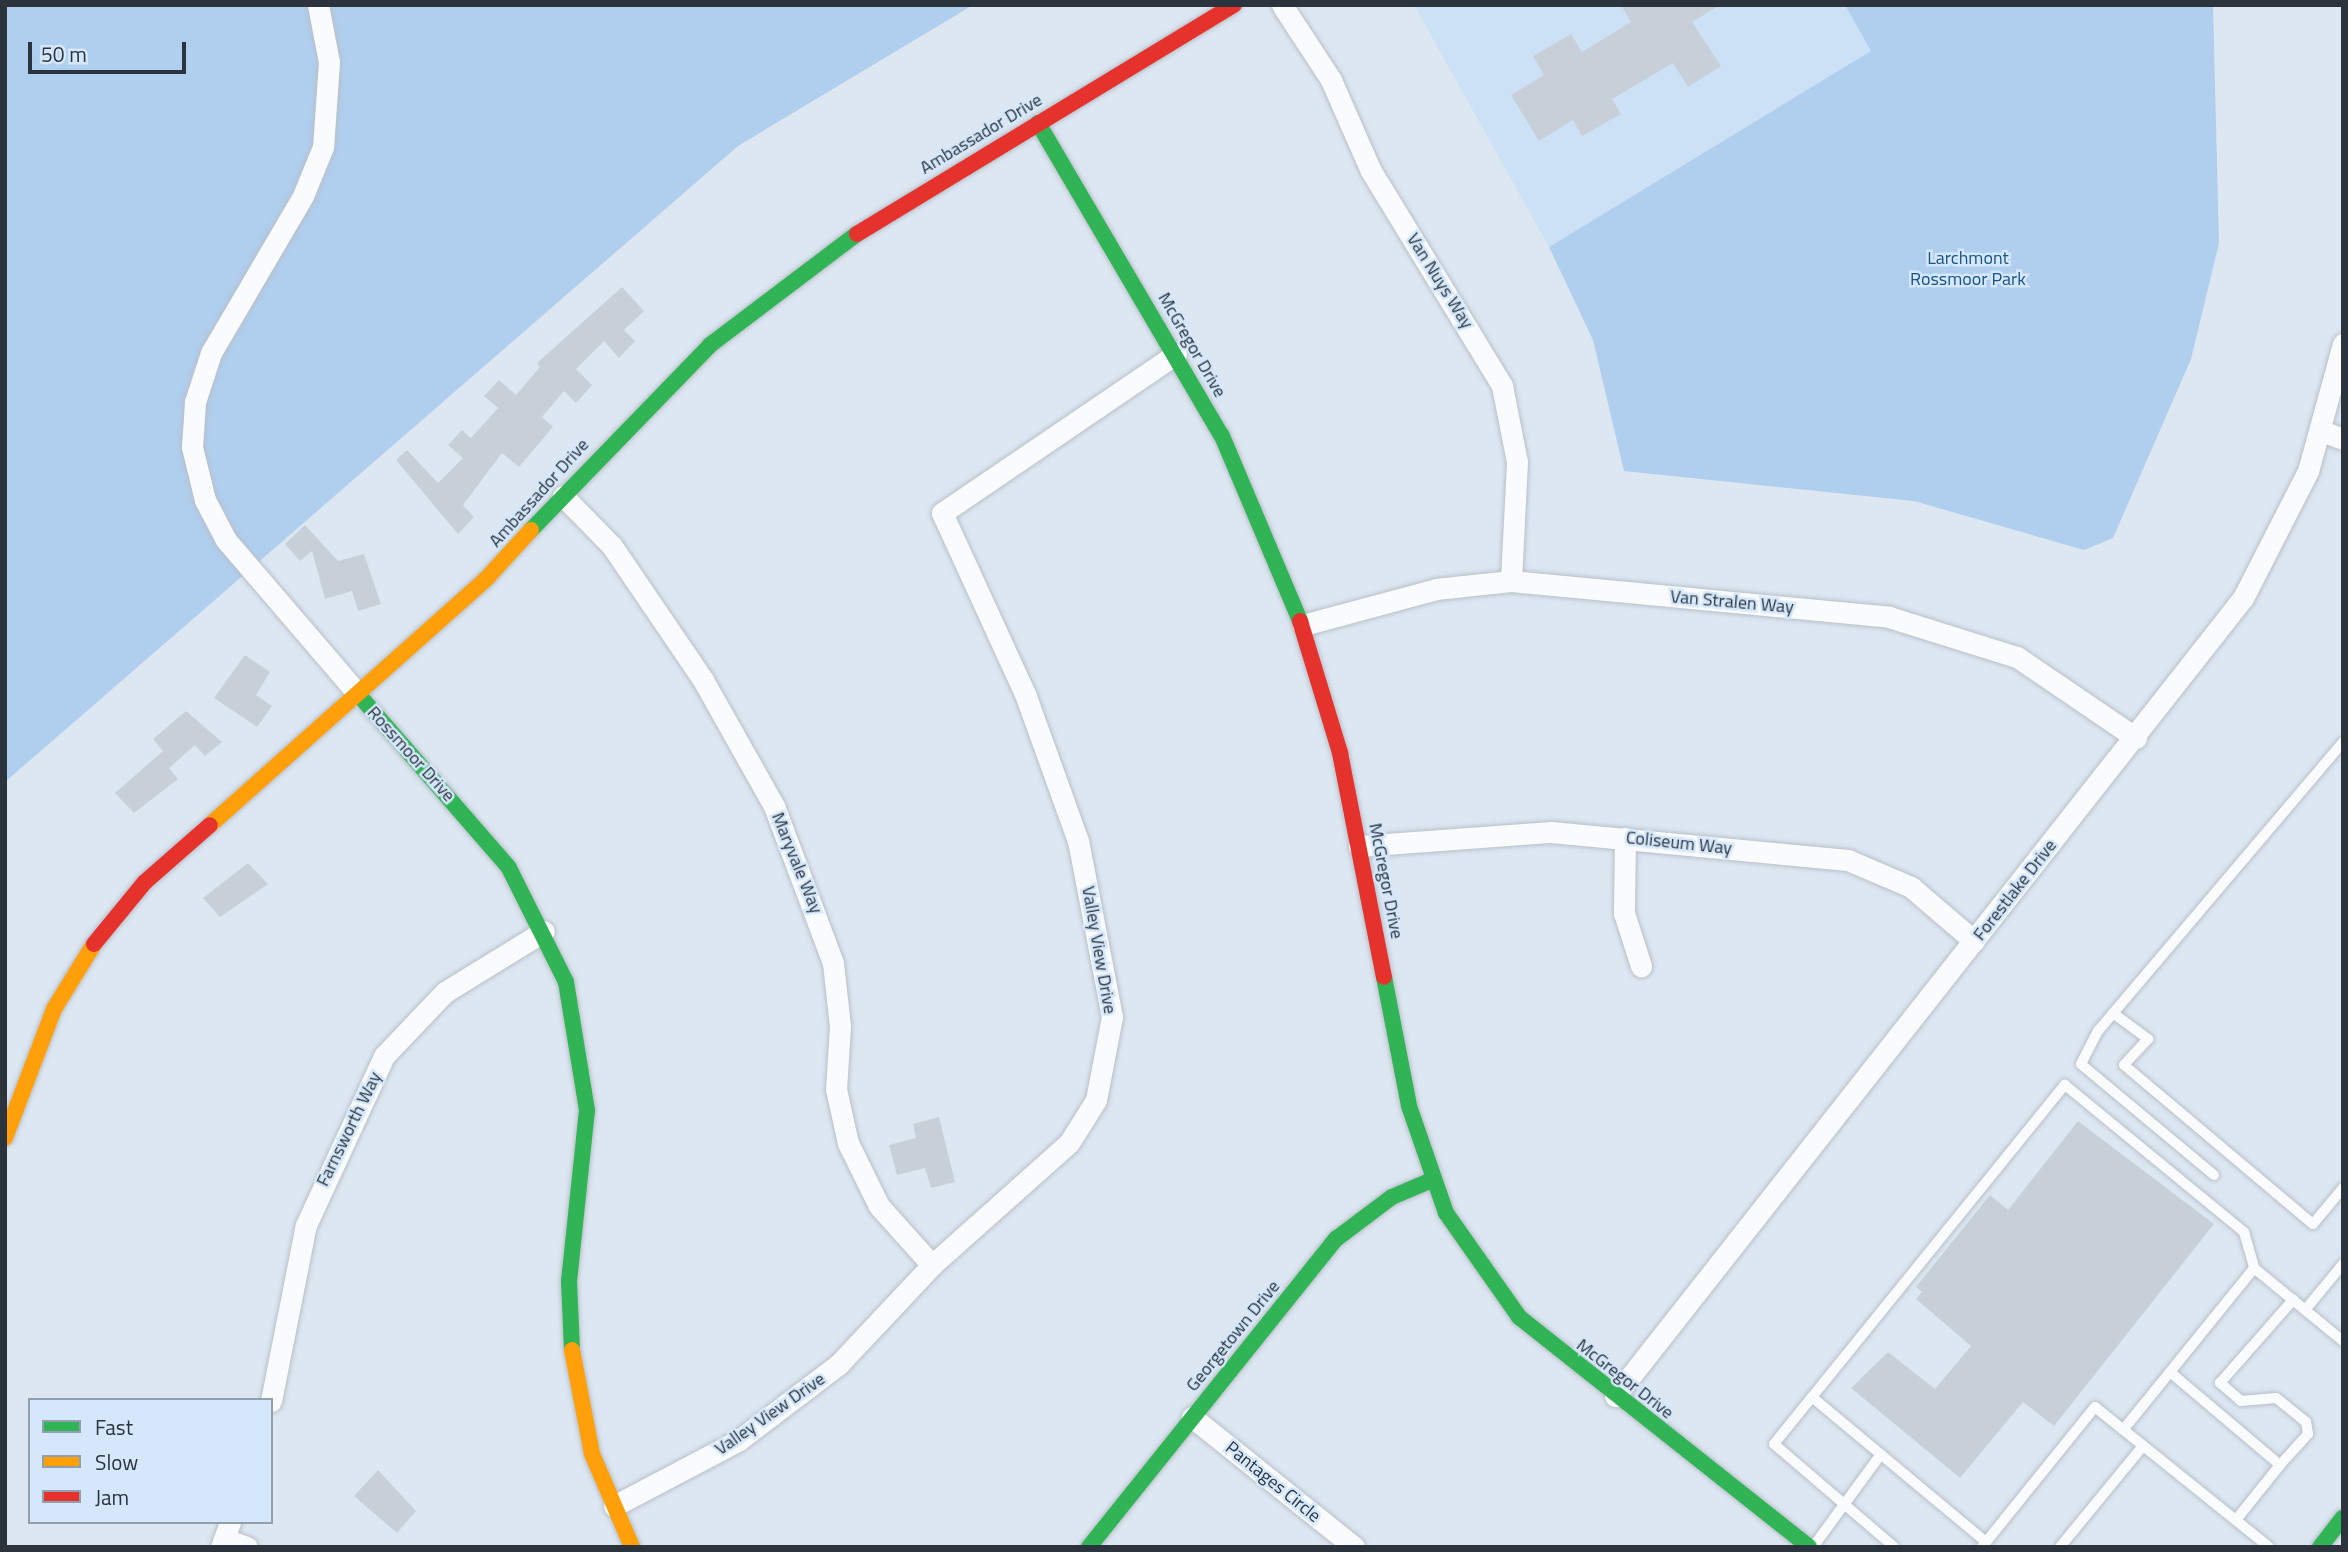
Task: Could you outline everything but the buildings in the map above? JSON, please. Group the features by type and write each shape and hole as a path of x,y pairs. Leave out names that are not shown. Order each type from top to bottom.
{"street":[{"name":"Rossmoor Drive","path":"318,5 329,72 323,147 303,196 211,353 195,402 192,447 205,500 226,540 492,846 544,931 566,982 585,1073 586,1162 569,1281 572,1355 582,1417 632,1547"},
{"name":"Ambassador Drive","path":"5,1138 54,1009 118,913 487,579 668,383 796,275 1038,123 1234,5"},
{"name":"Van Nuys Way","path":"1282,5 1331,80 1371,171 1502,386 1517,462 1511,581"},
{"name":"McGregor Drive","path":"1038,123 1176,354 1252,499 1303,625 1359,846 1409,1106 1432,1180 1492,1286 1550,1345 1811,1547"},
{"name":"Forestlake Drive","path":"1615,1396 2136,738 2243,598 2289,514 2322,431 2343,344"},
{"name":"Valley View Drive","path":"614,1506 739,1440 792,1402 882,1323 932,1265 1080,1130 1102,1084 1112,1017 1097,917 1054,766 942,513 1176,354"},
{"path":"2322,431 2343,439"},
{"name":"Maryvale Way","path":"563,496 612,546 703,680 774,806 833,963 840,1026 836,1089 848,1143 878,1206 932,1265"},
{"name":"Van Stralen Way","path":"1303,625 1436,589 1511,581 1932,626 2017,657 2136,738"},
{"name":"Coliseum Way","path":"1359,846 1510,832 1625,838 1864,864 1911,887 1975,941"},
{"path":"1625,838 1624,913 1641,965"},
{"name":"Farnsworth Way","path":"272,1398 306,1225 384,1056 445,992 544,931"},
{"name":"Georgetown Drive","path":"1089,1547 1336,1239 1392,1197 1432,1180"},
{"name":"Pantages Circle","path":"1192,1417 1354,1547"},
{"path":"2320,1547 2343,1518"},
{"path":"225,1536 247,1547"}],"lane":[{"path":"2214,1175 2081,1064 2113,1013 2343,742"},
{"path":"2113,1013 2148,1039 2124,1065 2313,1224 2343,1188"},
{"path":"1894,1547 1774,1444 2065,1085 2244,1232 2254,1268 2343,1341"},
{"path":"2305,1310 2342,1267"},
{"path":"2123,1430 2254,1268"},
{"path":"2236,1520 2308,1434 2306,1422 2276,1398 2241,1401 2220,1383 2293,1300"},
{"path":"2170,1372 2280,1465"},
{"path":"1812,1397 1984,1544 2095,1407 2269,1547"},
{"path":"2060,1547 2143,1446"},
{"path":"1811,1547 1881,1454"}],"shaded area":[{"path":"1414,5 1845,5 1872,51 1549,247"}],"green space":[{"path":"5,5 973,5 738,146 5,782"},
{"name":"Larchmont Rossmoor Park","path":"1845,5 2213,5 2219,243 2191,359 2113,538 2084,550 1914,501 1624,471 1593,340 1549,247 1871,51"}],"traffic: fast":[{"path":"1038,123 1222,436 1300,621"},
{"path":"531,530 710,345 857,234"},
{"path":"358,694 509,868 566,982 587,1110 569,1281 572,1350"},
{"path":"1384,977 1409,1106 1446,1213 1519,1317 1809,1547"},
{"path":"1089,1547 1336,1239 1392,1197 1432,1180"},
{"path":"2320,1547 2343,1518"}],"traffic: slow":[{"path":"210,825 487,578 531,530"},
{"path":"5,1138 54,1009 94,944"},
{"path":"572,1350 592,1454 632,1547"}],"traffic: jam":[{"path":"857,234 1234,5"},
{"path":"1300,621 1340,753 1384,977"},
{"path":"94,944 145,882 210,825"}]}
